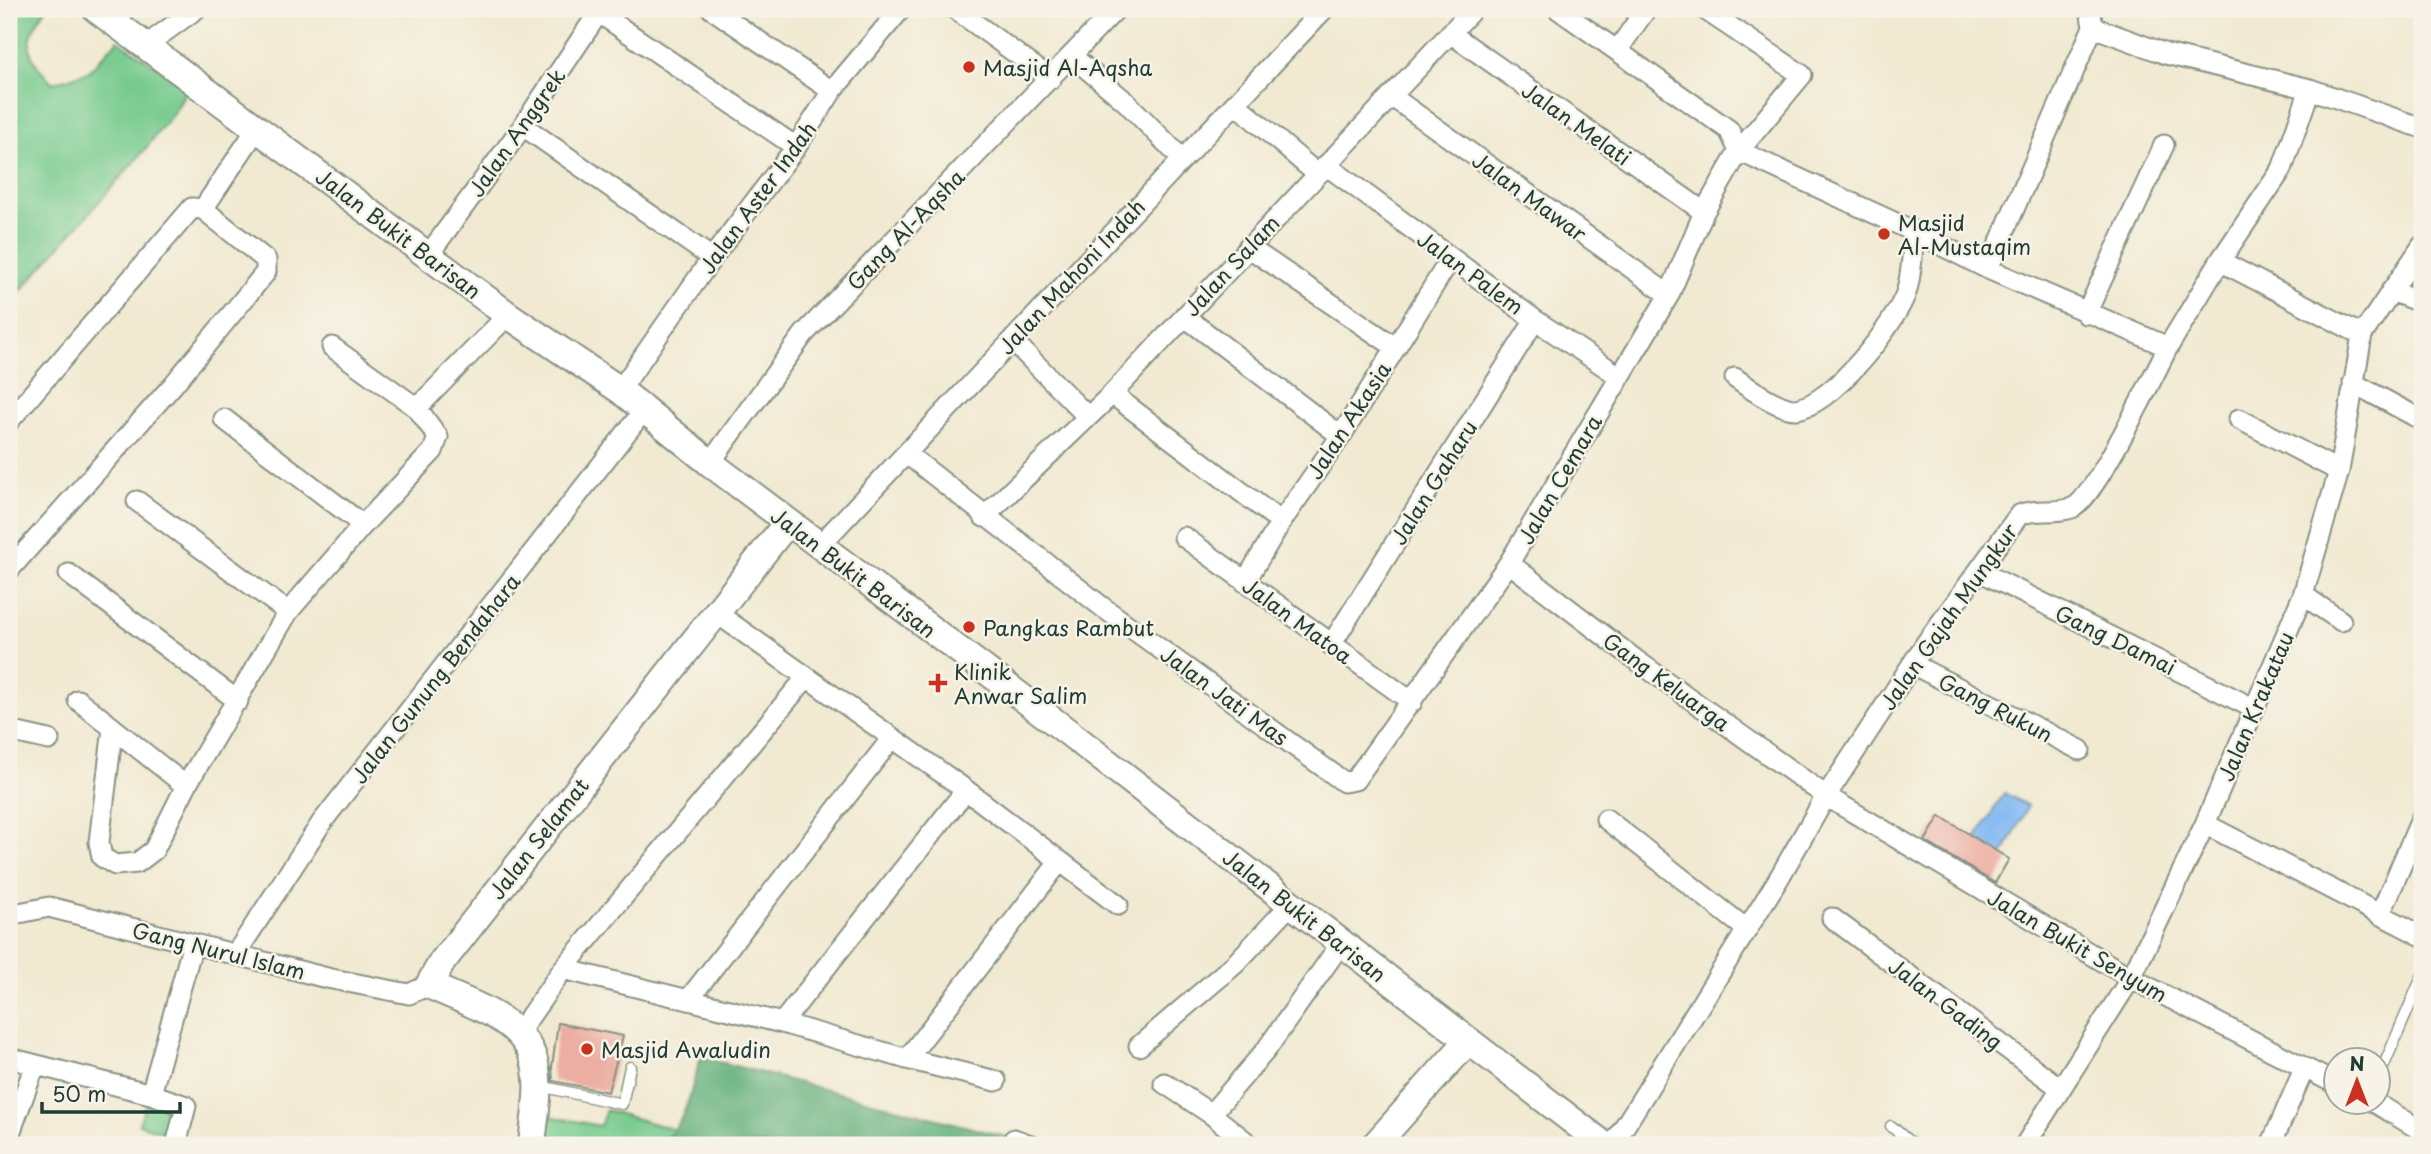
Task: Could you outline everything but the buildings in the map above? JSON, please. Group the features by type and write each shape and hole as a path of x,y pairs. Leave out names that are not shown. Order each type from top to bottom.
{"main road":[{"name":"Jalan Bukit Barisan","path":"96,9 508,315 620,390 788,523 1604,1145"},
{"name":"Jalan Selamat","path":"429,985 442,962 715,612 788,523"},
{"path":"429,985 503,1020 519,1032 532,1054 536,1069 532,1145"},
{"path":"1375,1145 1467,1042"}],"street":[{"path":"145,46 196,9"},
{"path":"712,9 832,91"},
{"name":"Jalan Aster Indah","path":"620,390 712,258 796,147 832,91 901,9"},
{"path":"955,9 1051,79"},
{"name":"Gang Al-Aqsha","path":"710,463 804,334 1073,57 1116,9"},
{"name":"Jalan Mahoni Indah","path":"820,545 1181,158 1237,104 1324,9"},
{"name":"Jalan Salam","path":"984,517 1112,394 1474,9"},
{"path":"1558,9 1729,130 1739,151 1913,231 1987,269 2086,314 2168,347"},
{"path":"1617,51 1646,9"},
{"path":"600,11 796,147"},
{"name":"Jalan Anggrek","path":"429,254 523,126 600,11"},
{"name":"Jalan Cemara","path":"1344,782 1355,780 1510,563 1669,296 1703,212 1739,151 1802,75 1713,11"},
{"path":"1987,269 2091,18 2166,54 2310,89 2422,128"},
{"name":"Jalan Melati","path":"1450,33 1703,212"},
{"path":"1073,57 1131,107 1181,158"},
{"name":"Jalan Gajah Mungkur","path":"1614,1145 1745,929 1779,878 1826,796 1912,664 2019,515 2071,508 2083,499 2121,438 2168,347 2220,261 2282,169 2310,89"},
{"name":"Jalan Mawar","path":"1391,96 1669,296"},
{"name":"Jalan Palem","path":"1237,104 1321,169 1619,376"},
{"path":"523,126 712,258"},
{"path":"204,209 258,127"},
{"path":"2086,314 2164,145"},
{"path":"9,421 95,324 190,209 204,209 266,260 266,272 173,385 9,570"},
{"path":"1735,378 1755,392 1794,410 1817,403 1834,389 1877,340 1906,292 1913,260 1913,231"},
{"name":"Jalan Krakatau","path":"2025,1145 2131,978 2205,824 2303,595 2339,471 2362,335 2422,246"},
{"path":"1248,247 1395,347"},
{"name":"Jalan Akasia","path":"1245,583 1280,522 1340,436 1451,258"},
{"path":"2220,261 2362,335"},
{"path":"2391,291 2422,303"},
{"path":"417,408 508,315"},
{"path":"1184,316 1340,436"},
{"name":"Jalan Gaharu","path":"1331,645 1535,320"},
{"path":"1012,340 1087,416"},
{"path":"113,727 99,842 103,857 108,863 129,865 146,858 154,850 186,786 288,612 363,525 433,452 438,437 417,408 332,347"},
{"path":"2353,383 2422,420"},
{"path":"1112,394 1280,522"},
{"name":"Jalan Gunung Bendahara","path":"235,955 322,822 645,409"},
{"path":"224,419 363,525"},
{"path":"2239,419 2339,471"},
{"name":"Jalan Jati Mas","path":"907,454 984,517 1344,782"},
{"path":"137,501 288,612"},
{"name":"Jalan Matoa","path":"1184,537 1412,702"},
{"name":"Gang Keluarga","path":"1510,563 1636,660 1826,796"},
{"name":"Gang Damai","path":"1979,571 2253,708"},
{"path":"69,574 238,701"},
{"path":"2303,595 2341,621"},
{"path":"715,612 967,790 1118,905"},
{"name":"Gang Rukun","path":"1912,664 2080,750"},
{"path":"519,1032 563,969 806,678"},
{"path":"78,700 186,786"},
{"path":"9,731 49,740"},
{"path":"688,1000 892,738"},
{"path":"782,1023 967,790"},
{"name":"Jalan Bukit Senyum","path":"1826,796 2131,978 2322,1077"},
{"path":"2380,915 2422,817"},
{"path":"1606,819 1745,929"},
{"path":"2205,824 2422,936"},
{"path":"906,1059 1060,861"},
{"path":"1139,1046 1236,963 1291,904"},
{"name":"Gang Nurul Islam","path":"9,915 49,907 235,955 408,993 429,985"},
{"name":"Jalan Gading","path":"1832,918 2060,1088"},
{"path":"1211,1114 1266,1050 1342,943"},
{"path":"151,1094 193,944"},
{"path":"563,969 782,1023 906,1059 996,1081"},
{"path":"9,1058 151,1094 186,1106 176,1145"},
{"path":"9,1136 35,1065"},
{"path":"2271,1145 2304,1069"},
{"path":"1164,1083 1211,1114 1250,1145"},
{"path":"2392,1112 2422,1131"}],"lane":[{"path":"2392,1046 2422,976"},
{"path":"536,1085 622,1104 630,1067"},
{"path":"1891,1126 1913,1145"}],"green space":[{"path":"17,9 46,9 33,31 30,49 37,65 53,83 88,72 118,40 187,88 177,108 142,153 9,304 9,17"},
{"path":"701,1057 1031,1145 647,1145 660,1142 678,1124 690,1097"},
{"path":"148,1097 180,1108 173,1136 139,1124"},
{"path":"606,1110 676,1130 651,1143 544,1145 550,1116 600,1126"},
{"path":"603,1142 638,1145 601,1145"}],"water":[{"path":"2004,793 2028,806 2003,855 1976,839"}],"place":[{"name":"Masjid Al-Aqsha","path":"969,67"},
{"name":"Masjid Al-Mustaqim","path":"1884,234"},
{"name":"Pangkas Rambut","path":"969,627"},
{"name":"Klinik Anwar Salim","path":"938,683"},
{"name":"Masjid Awaludin","path":"587,1049"}]}
